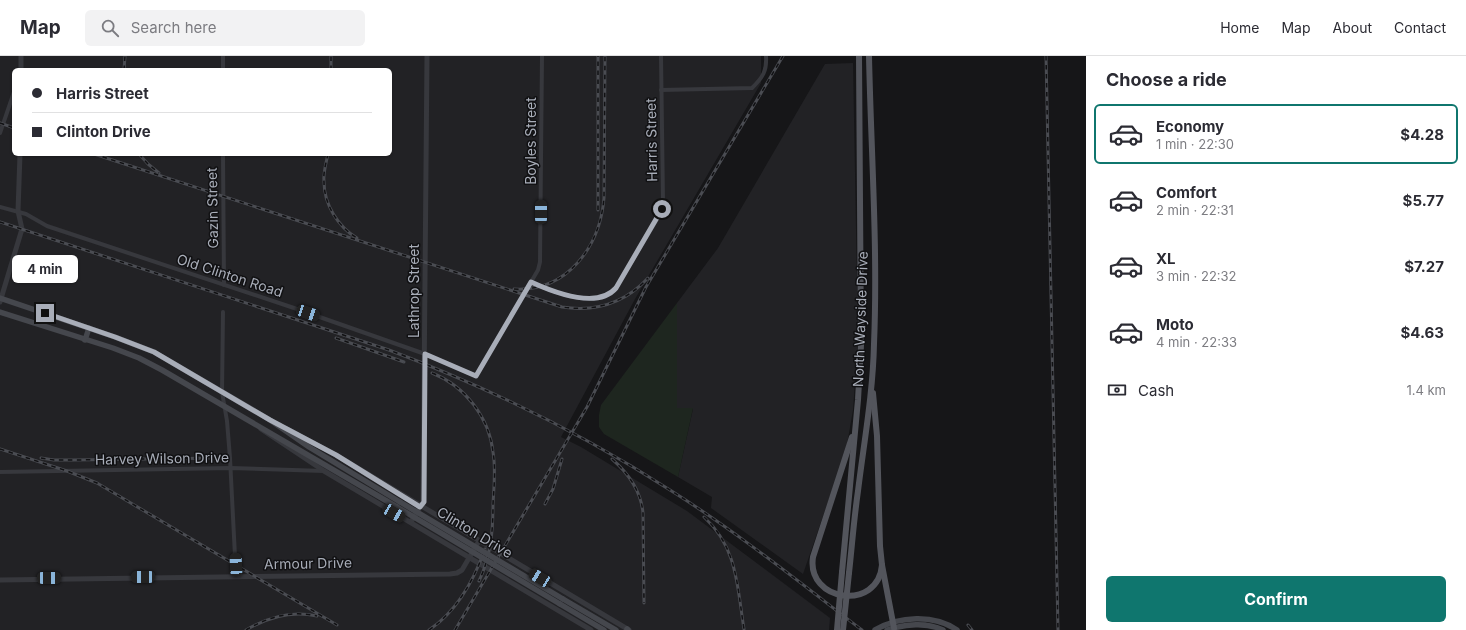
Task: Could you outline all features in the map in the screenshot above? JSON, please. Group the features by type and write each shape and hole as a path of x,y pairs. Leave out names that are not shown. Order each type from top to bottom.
{"main road":[{"name":"North Wayside Drive","path":"837,630 858,490 872,376 874,345 875,284 873,166 870,125 869,57"},
{"name":"North Wayside Drive","path":"843,630 862,316 859,58"},
{"name":"Clinton Drive","path":"0,299 89,328 154,352 270,420 398,504"},
{"name":"Clinton Drive","path":"0,312 139,358 257,426 398,504 561,601 616,630"},
{"path":"85,340 89,328"},
{"path":"872,376 877,436 880,546 891,627"},
{"path":"857,417 851,442 814,553 812,567 818,582 826,590 842,595 853,595 867,592 874,586 880,575 882,565"},
{"name":"Clinton Drive","path":"561,601 604,630"},
{"path":"875,630 920,620 936,620 956,630"},
{"path":"891,627 926,625 944,630"}],"street":[{"path":"20,56 21,68"},
{"path":"223,56 223,68"},
{"name":"Lathrop Street","path":"411,522 424,502 427,56"},
{"name":"Boyles Street","path":"476,376 538,270 541,258 542,56"},
{"name":"Harris Street","path":"531,282 557,293 576,297 601,296 610,293 616,288 662,209 661,56"},
{"path":"661,90 752,88 760,80 767,68 766,56"},
{"path":"0,132 12,98"},
{"path":"0,299 22,229 18,211 20,156"},
{"name":"Gazin Street","path":"223,156 224,285"},
{"name":"Old Clinton Road","path":"0,207 18,211 47,226 425,354 476,376"},
{"path":"223,312 222,392 225,407 231,468 236,576"},
{"path":"270,420 336,455 420,507 628,630"},
{"path":"257,426 265,434 324,471 591,630"},
{"name":"Harvey Wilson Drive","path":"0,472 231,468 324,471"},
{"name":"Armour Drive","path":"0,580 450,574 457,573 462,570 478,541"}],"shaded area":[{"path":"0,56 761,56 761,83 635,299 561,437 581,447 687,511 830,618 829,630 0,630"},
{"path":"853,63 858,339 853,410 846,450 803,574 711,508 712,497 678,477 693,409 677,409 677,303 718,248 825,64"},
{"path":"677,303 677,408 693,408 678,477 604,434 599,427 601,405"}],"railway":[{"path":"124,68 125,56"},
{"path":"331,56 331,68"},
{"path":"598,56 598,210"},
{"path":"514,289 533,288 550,283 565,274 577,263 588,249 596,233 604,198 605,56"},
{"path":"455,630 587,407 646,287 783,56"},
{"path":"1046,56 1058,630"},
{"path":"0,123 12,127"},
{"path":"100,156 562,307 586,308 609,304 630,294 648,278"},
{"path":"141,156 159,173"},
{"path":"328,156 324,179 326,198 338,221 344,228 357,238"},
{"path":"0,222 389,350 462,379 533,412 602,449 695,506 744,540 862,630"},
{"path":"336,338 404,362"},
{"path":"432,373 444,379 465,394 481,415 491,439 495,471 492,534 489,553 479,581"},
{"path":"0,449 67,471 97,483 337,625"},
{"path":"41,458 54,460 220,458"},
{"path":"545,504 553,489 562,459"},
{"path":"612,459 633,483 642,505 644,603"},
{"path":"704,517 724,542 730,555 737,583 744,629"},
{"path":"429,630 439,623 456,605 470,584 485,549"},
{"path":"246,630 271,618 289,614 307,614 317,616"},
{"path":"968,625 972,630"}],"route":[{"path":"45,313 154,352 270,420 336,455 420,507 424,502 425,354 476,376 531,282 567,296 584,298 601,296 610,293 616,288 662,209"}]}
